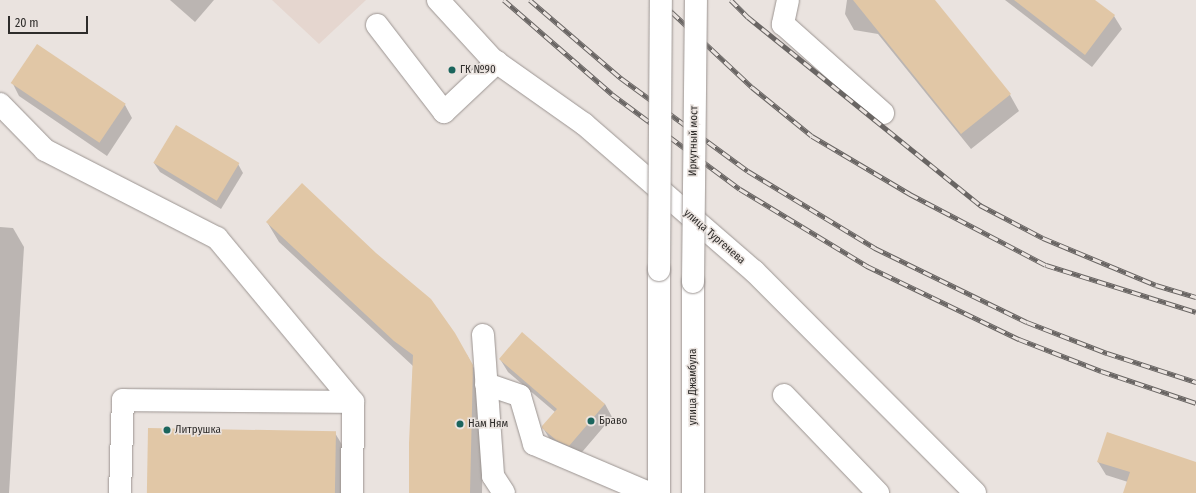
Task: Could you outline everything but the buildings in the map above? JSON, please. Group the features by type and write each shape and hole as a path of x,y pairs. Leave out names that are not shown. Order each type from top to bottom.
{"main road":[{"name":"улица Тургенева","path":"438,0 497,62 584,124 754,272 975,493"},
{"path":"659,493 661,0"},
{"name":"Иркутный мост","path":"693,282 696,0"},
{"path":"788,0 783,24 884,113"},
{"path":"377,25 444,112 497,62"},
{"path":"0,104 46,150 217,238 353,402 352,493"},
{"name":"улица Джамбула","path":"693,282 693,493"},
{"path":"483,335 493,476 504,493"},
{"path":"486,384 520,396 534,444 649,493"},
{"path":"784,395 878,493"},
{"path":"120,493 123,400 353,402"}],"shaded area":[{"path":"272,0 366,0 319,44"}],"railway":[{"path":"504,0 612,94 740,189 867,266 1019,339 1101,371 1196,403"},
{"path":"530,0 621,78 748,171 875,248 1027,322 1107,353 1196,382"},
{"path":"659,0 752,87 812,136 910,194 1046,265 1196,312"},
{"path":"731,0 748,17 980,205 1043,238 1156,285 1196,297"}],"place":[{"name":"ГК №90","path":"452,70"},
{"name":"Браво","path":"591,421"},
{"name":"Нам Ням","path":"460,424"},
{"name":"Литрушка","path":"167,430"}]}
